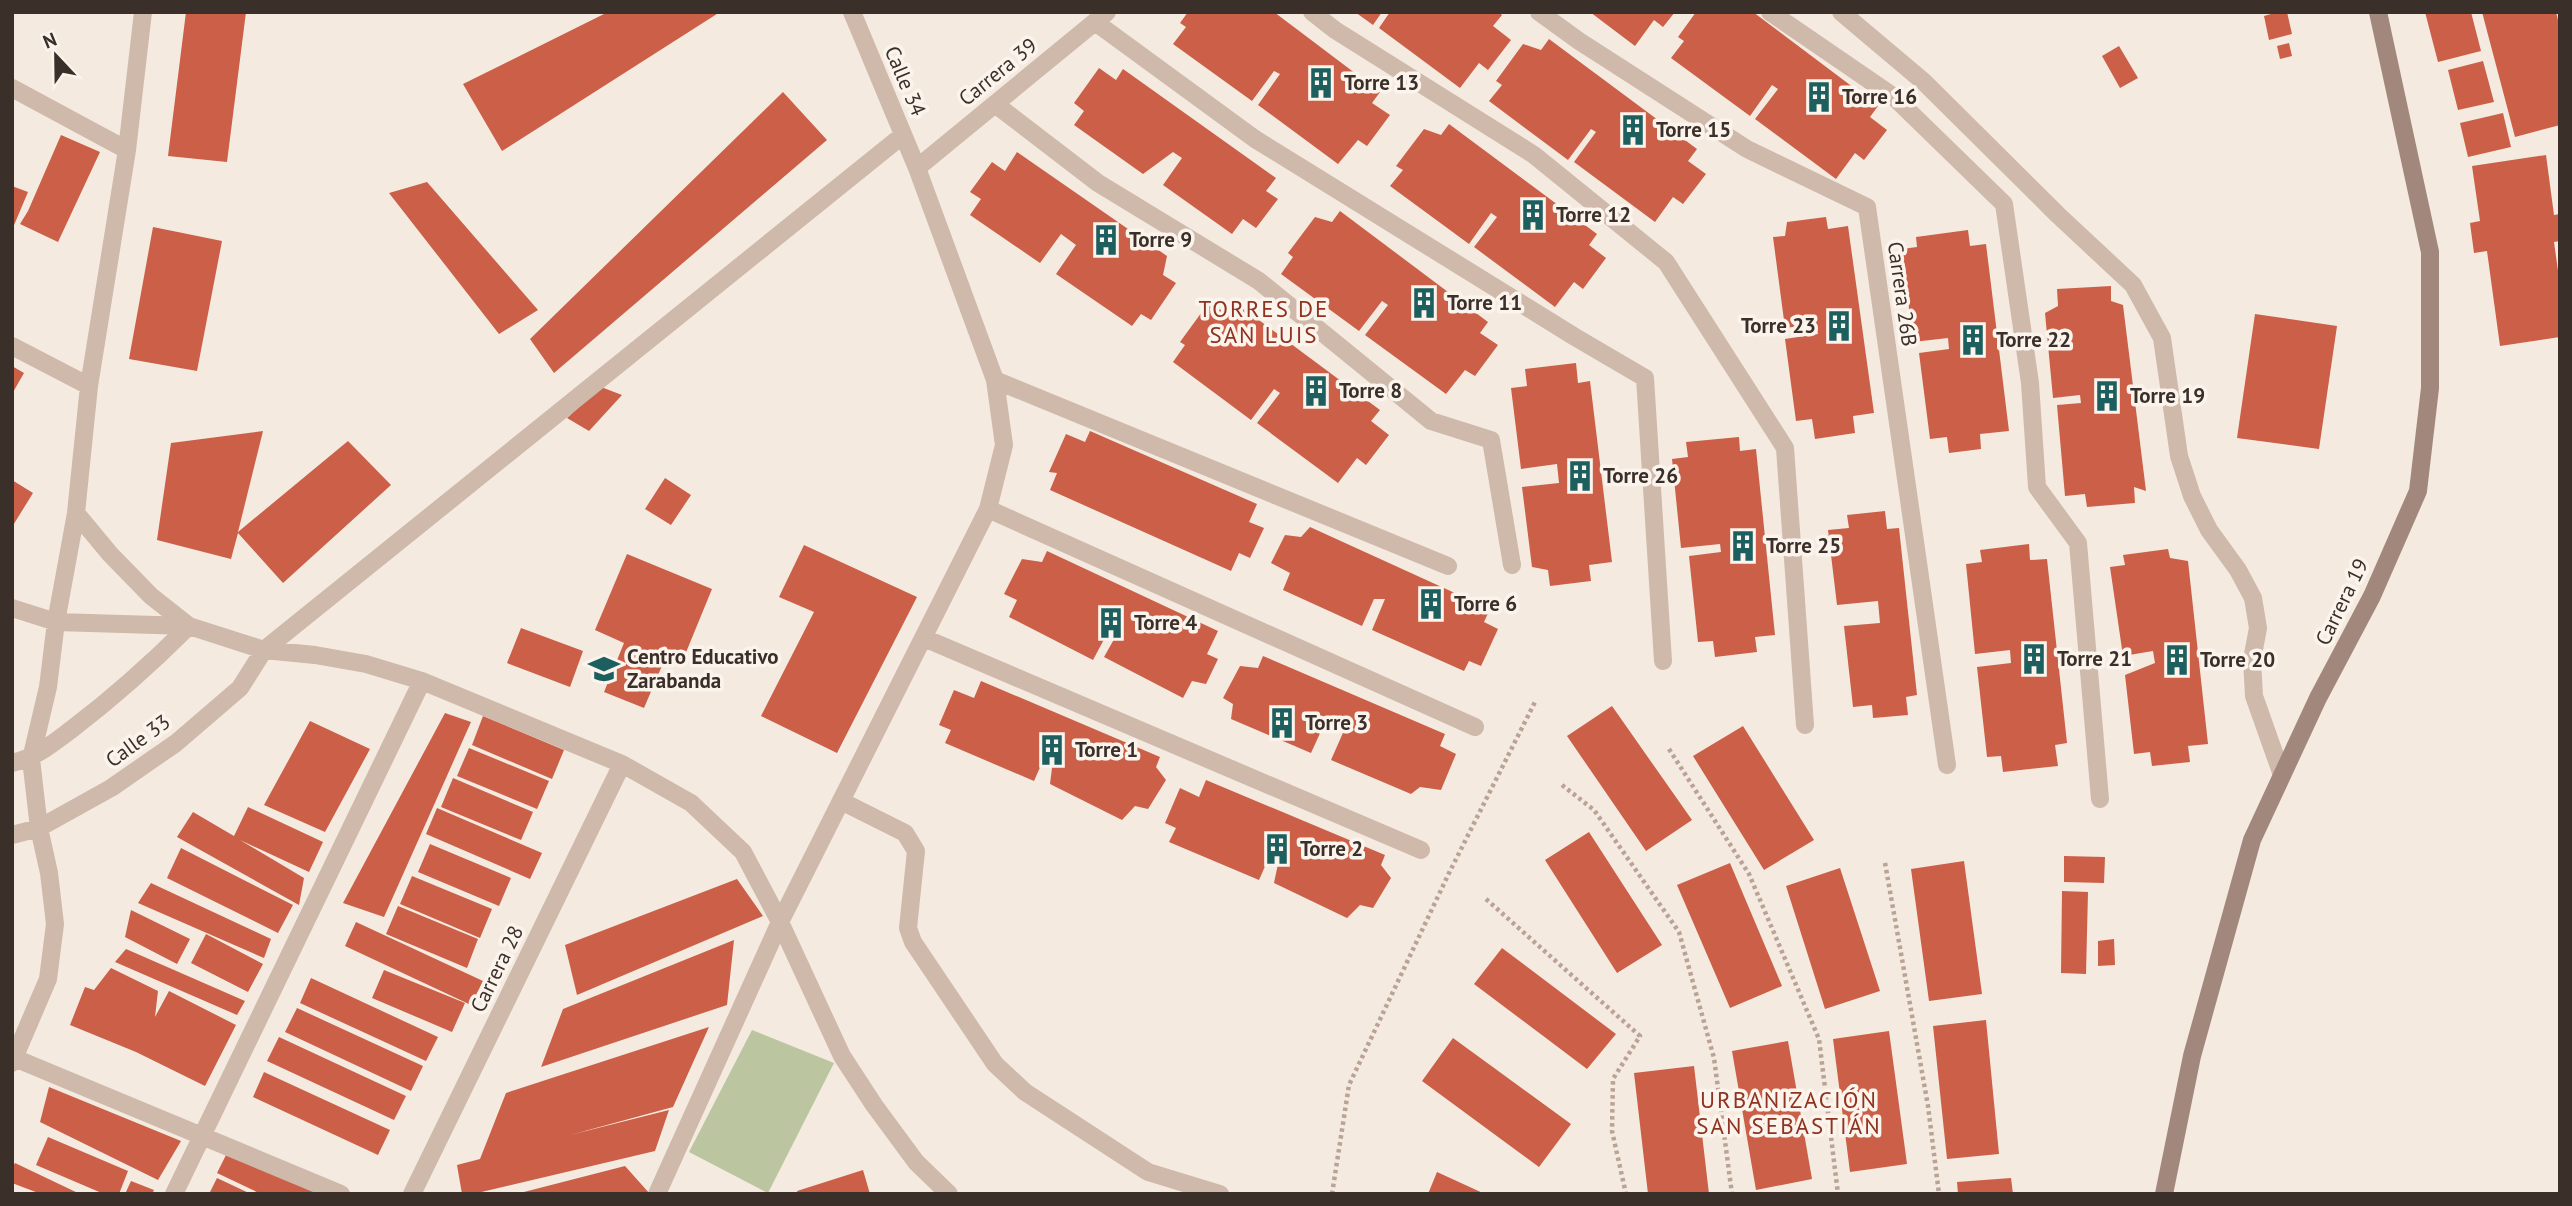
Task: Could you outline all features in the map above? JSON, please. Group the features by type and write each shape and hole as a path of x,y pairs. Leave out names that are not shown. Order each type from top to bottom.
{"street":[{"path":"143,12 127,150 89,386 76,513 56,622 48,687 32,759 39,828 49,873 55,924 48,979 13,1058 341,1194"},
{"name":"Calle 34","path":"657,1194 780,922 988,509 1004,445 995,380 917,168 852,12"},
{"path":"1312,12 1335,30 1534,155 1666,262 1785,448 1805,725"},
{"name":"Carrera 26B","path":"1539,12 1579,41 1748,149 1867,207 1947,765"},
{"path":"1770,12 1894,97 2004,204 2030,383 2037,487 2078,542 2100,799"},
{"path":"1841,12 1924,82 2133,285 2162,338 2179,456 2192,496 2209,530 2238,570 2253,598 2258,628 2252,660 2254,696 2281,775"},
{"name":"Carrera 19","path":"2164,1194 2195,1043 2252,840 2318,698 2372,596 2418,491 2430,388 2430,253 2378,12"},
{"path":"1101,17 1255,139 1645,378 1663,661"},
{"name":"Carrera 39","path":"917,168 1101,17"},
{"path":"12,88 127,150"},
{"path":"995,104 1098,183 1259,281 1431,421 1491,440 1512,565"},
{"name":"Calle 33","path":"12,835 39,828 111,788 176,743 240,688 264,650 903,135"},
{"path":"12,346 89,386"},
{"path":"995,380 1448,566"},
{"path":"988,509 1475,727"},
{"path":"76,513 110,554 152,596 189,626"},
{"path":"12,608 56,622 189,626 264,650 366,664 422,681 622,764 691,803 743,852 780,922 842,1056 916,1162 949,1194"},
{"path":"12,763 32,759 95,711 149,667 189,626"},
{"path":"924,638 1421,850"},
{"path":"174,1194 422,681"},
{"name":"Carrera 28","path":"412,1194 622,764"},
{"path":"841,801 905,833 911,839 916,851 908,928 914,942 995,1064 1025,1092 1148,1172 1220,1194"}],"path":[{"path":"1332,1194 1349,1085 1450,871 1535,702"},
{"path":"1669,749 1749,874 1819,1039 1838,1194"},
{"path":"1562,785 1594,810 1679,932 1714,1059 1732,1194"},
{"path":"1885,863 1927,1106 1939,1194"},
{"path":"1486,900 1640,1036 1613,1079 1612,1131 1626,1194"}],"green space":[{"path":"752,1030 834,1063 768,1193 689,1152"}],"building":[{"path":"186,12 246,12 227,162 168,156"},
{"path":"608,12 720,12 502,151 463,84"},
{"name":"Torre 13","path":"1188,12 1274,12 1380,92 1372,103 1390,115 1367,146 1358,140 1338,164 1258,105 1280,74 1274,71 1252,101 1173,44 1186,27 1180,23"},
{"path":"1355,12 1382,12 1373,25"},
{"path":"1390,12 1498,12 1502,15 1493,26 1511,40 1488,70 1479,63 1460,88 1379,28"},
{"path":"1590,12 1675,12 1663,27 1654,20 1635,46"},
{"name":"Torre 16","path":"1696,12 1753,12 1878,106 1870,117 1887,130 1864,160 1855,153 1836,179 1755,119 1778,89 1772,85 1750,116 1671,58 1684,41 1678,37"},
{"path":"2287,12 2292,34 2269,40 2264,16"},
{"path":"2425,12 2471,12 2481,51 2438,62"},
{"path":"2482,12 2556,12 2560,28 2560,125 2515,137"},
{"name":"Torre 15","path":"1549,39 1697,149 1688,161 1706,174 1683,204 1673,197 1655,222 1574,162 1596,132 1591,129 1568,160 1489,101 1502,85 1496,81 1523,44 1541,50"},
{"path":"2289,43 2292,56 2280,59 2277,46"},
{"path":"2119,46 2138,78 2120,88 2102,56"},
{"path":"2483,61 2494,102 2458,110 2448,70"},
{"path":"1099,68 1116,80 1123,69 1276,178 1266,191 1278,199 1256,228 1243,219 1232,234 1163,185 1182,158 1173,152 1143,174 1074,125 1084,111 1074,103"},
{"path":"783,92 827,140 554,373 530,339"},
{"path":"2503,113 2511,147 2468,157 2460,123"},
{"name":"Torre 12","path":"1449,124 1597,234 1589,245 1606,258 1583,289 1574,282 1555,307 1474,247 1497,217 1491,213 1469,244 1390,186 1403,170 1396,166 1424,129 1441,135"},
{"path":"61,135 100,152 58,242 20,224"},
{"name":"Torre 9","path":"1017,152 1167,256 1163,275 1176,283 1151,320 1141,314 1132,326 1056,274 1076,245 1061,234 1040,263 970,215 981,199 970,192 992,162 1005,171"},
{"path":"2546,155 2554,215 2560,214 2560,241 2554,242 2560,285 2560,337 2500,346 2487,251 2474,253 2470,223 2480,221 2472,166"},
{"path":"427,182 538,310 499,334 389,193"},
{"path":"12,186 28,192 12,230"},
{"name":"Torre 11","path":"1340,211 1488,322 1480,333 1498,345 1475,376 1465,370 1446,394 1365,335 1388,305 1382,301 1359,331 1281,274 1293,257 1288,253 1315,217 1332,222"},
{"name":"Torre 23","path":"1826,217 1828,229 1848,226 1874,413 1853,416 1855,433 1815,439 1812,419 1796,421 1785,339 1818,334 1816,324 1785,328 1773,237 1785,236 1787,222"},
{"path":"153,227 222,241 197,371 129,359"},
{"name":"Torre 22","path":"1968,230 1970,246 1986,244 2009,431 1980,434 1981,449 1949,453 1947,437 1930,439 1919,353 1949,349 1948,338 1913,342 1902,249 1917,247 1916,237"},
{"name":"Torre 19","path":"2111,286 2111,301 2123,305 2146,491 2134,487 2135,503 2087,507 2085,494 2065,496 2057,405 2081,403 2080,395 2053,398 2045,313 2058,306 2057,289"},
{"name":"Torre 8","path":"1232,300 1380,410 1371,421 1389,435 1366,465 1357,458 1338,483 1257,423 1280,393 1274,389 1251,420 1173,362 1185,345 1180,342 1207,305 1224,311"},
{"path":"2255,314 2337,326 2319,449 2237,438"},
{"name":"Torre 26","path":"1576,363 1578,383 1590,381 1612,562 1589,565 1591,581 1550,586 1548,570 1532,567 1522,487 1559,483 1557,464 1521,469 1511,388 1527,386 1525,369"},
{"path":"12,366 24,373 12,394"},
{"path":"601,387 622,395 589,431 567,418"},
{"path":"263,431 238,532 348,441 391,485 283,583 238,533 231,559 157,540 171,443"},
{"path":"1090,431 1257,504 1249,522 1264,528 1250,558 1239,553 1231,571 1050,490 1057,473 1049,472 1066,434 1085,442"},
{"name":"Torre 25","path":"1739,437 1740,451 1756,449 1775,635 1755,637 1757,652 1715,657 1713,641 1698,642 1689,556 1721,552 1720,544 1681,548 1672,459 1688,457 1686,442"},
{"path":"665,478 691,495 671,525 645,509"},
{"path":"12,480 33,493 12,527"},
{"path":"1885,511 1887,529 1899,528 1917,695 1906,697 1908,715 1873,718 1872,705 1853,707 1844,626 1880,623 1878,601 1837,605 1828,530 1849,528 1847,515"},
{"name":"Torre 6","path":"1310,527 1490,609 1484,622 1498,629 1481,666 1469,661 1464,671 1372,630 1385,599 1374,599 1362,626 1283,590 1290,573 1271,563 1285,535 1301,537"},
{"name":"Torre 21","path":"2029,544 2030,560 2047,559 2067,743 2055,745 2058,766 2003,772 2001,756 1987,757 1977,667 2011,663 2010,650 1975,654 1966,564 1982,562 1980,550"},
{"path":"804,545 917,597 837,753 761,716 814,612 779,597"},
{"name":"Torre 20","path":"2168,549 2170,558 2188,561 2208,744 2188,746 2190,762 2152,766 2150,752 2134,754 2125,675 2155,663 2153,651 2123,656 2110,567 2125,565 2123,555"},
{"name":"Torre 4","path":"1047,551 1218,631 1207,654 1218,659 1206,684 1192,681 1183,698 1104,657 1117,634 1109,630 1093,660 1009,617 1017,600 1004,594 1022,559 1042,562"},
{"path":"627,554 712,589 680,667 664,661 644,708 604,692 624,643 595,630"},
{"path":"521,628 583,651 570,687 507,663"},
{"name":"Torre 3","path":"1263,656 1445,734 1440,746 1456,754 1441,790 1420,787 1411,794 1331,760 1346,726 1327,718 1311,753 1231,719 1233,704 1223,698 1240,666 1258,668"},
{"name":"Torre 1","path":"981,681 1160,757 1156,767 1166,780 1148,809 1135,806 1122,820 1050,784 1053,760 1045,756 1034,781 945,743 951,730 939,725 954,690 974,698"},
{"path":"1612,706 1692,820 1646,851 1567,736"},
{"path":"445,713 471,722 384,917 343,903"},
{"path":"483,716 564,750 552,779 472,745"},
{"path":"310,721 370,749 325,832 264,805"},
{"path":"1743,726 1814,840 1764,870 1693,756"},
{"path":"469,748 549,781 537,809 457,776"},
{"path":"453,778 533,812 521,840 441,807"},
{"name":"Torre 2","path":"1206,780 1385,855 1381,865 1391,878 1373,908 1360,905 1347,918 1274,883 1279,859 1270,855 1259,880 1169,842 1176,828 1165,823 1180,788 1199,797"},
{"path":"248,807 323,842 309,872 240,840 304,878 299,905 177,837 193,812 234,836"},
{"path":"437,808 542,853 530,879 426,834"},
{"path":"1589,832 1662,945 1617,973 1545,860"},
{"path":"430,844 511,878 499,906 418,872"},
{"path":"181,848 293,905 278,933 167,878"},
{"path":"2064,856 2105,857 2104,883 2064,882"},
{"path":"1964,861 1982,994 1929,1001 1911,869"},
{"path":"1730,863 1782,986 1730,1008 1677,885"},
{"path":"1840,868 1880,991 1825,1009 1786,886"},
{"path":"412,876 492,909 480,938 400,904"},
{"path":"737,879 763,916 577,995 565,945"},
{"path":"151,883 271,939 264,958 138,903"},
{"path":"2062,891 2088,892 2086,974 2061,973"},
{"path":"398,906 478,939 467,968 386,934"},
{"path":"131,910 190,939 177,964 125,937"},
{"path":"356,922 483,981 471,1005 345,946"},
{"path":"206,934 263,964 248,992 191,963"},
{"path":"2114,939 2115,965 2098,966 2098,941"},
{"path":"734,940 727,1005 541,1067 563,1009"},
{"path":"1502,948 1616,1034 1587,1069 1474,984"},
{"path":"126,949 245,1001 237,1015 115,962"},
{"path":"111,968 158,991 155,1017 169,991 236,1025 205,1086 136,1052 70,1025 85,987 94,990"},
{"path":"384,970 465,1003 452,1032 372,998"},
{"path":"311,978 438,1037 426,1061 300,1003"},
{"path":"297,1008 423,1066 411,1091 285,1032"},
{"path":"1986,1020 1999,1154 1947,1159 1933,1026"},
{"path":"709,1027 673,1107 570,1135 669,1110 655,1151 473,1194 462,1194 457,1165 480,1159 506,1093"},
{"path":"1889,1031 1907,1164 1850,1172 1833,1039"},
{"path":"279,1037 406,1096 394,1120 267,1061"},
{"path":"1453,1038 1571,1124 1539,1167 1422,1081"},
{"path":"1788,1041 1812,1179 1756,1190 1732,1051"},
{"path":"1694,1066 1709,1194 1648,1194 1634,1073"},
{"path":"264,1072 390,1130 378,1155 253,1097"},
{"path":"49,1087 181,1141 158,1180 40,1122"},
{"path":"48,1137 128,1171 119,1194 104,1194 36,1165"},
{"path":"229,1149 325,1194 261,1194 217,1173"},
{"path":"15,1163 80,1194 41,1194 12,1183 12,1168"},
{"path":"625,1166 650,1194 520,1194 520,1193"},
{"path":"863,1170 870,1194 798,1194 797,1191"},
{"path":"1437,1172 1485,1194 1428,1194"},
{"path":"217,1178 251,1194 209,1194"},
{"path":"2011,1178 2013,1194 1958,1194 1957,1182"},
{"path":"131,1181 154,1190 152,1194 125,1194"}],"place":[{"name":"Torre 13","path":"1321,83"},
{"name":"Torre 16","path":"1819,97"},
{"name":"Torre 15","path":"1633,130"},
{"name":"Torre 12","path":"1533,215"},
{"name":"Torre 9","path":"1106,240"},
{"name":"Torre 11","path":"1424,303"},
{"name":"Torre 23","path":"1839,326"},
{"name":"Torre 22","path":"1973,340"},
{"name":"Torre 8","path":"1316,391"},
{"name":"Torre 19","path":"2107,396"},
{"name":"Torre 26","path":"1580,476"},
{"name":"Torre 25","path":"1743,546"},
{"name":"Torre 6","path":"1431,604"},
{"name":"Torre 4","path":"1111,623"},
{"name":"Torre 21","path":"2034,659"},
{"name":"Torre 20","path":"2177,660"},
{"name":"Centro Educativo Zarabanda","path":"604,669"},
{"name":"Torre 3","path":"1282,723"},
{"name":"Torre 1","path":"1052,750"},
{"name":"Torre 2","path":"1277,849"}],"district":[{"name":"TORRES DE SAN LUIS","path":"1264,322"},
{"name":"URBANIZACIÓN SAN SEBASTIÁN","path":"1789,1113"}]}
